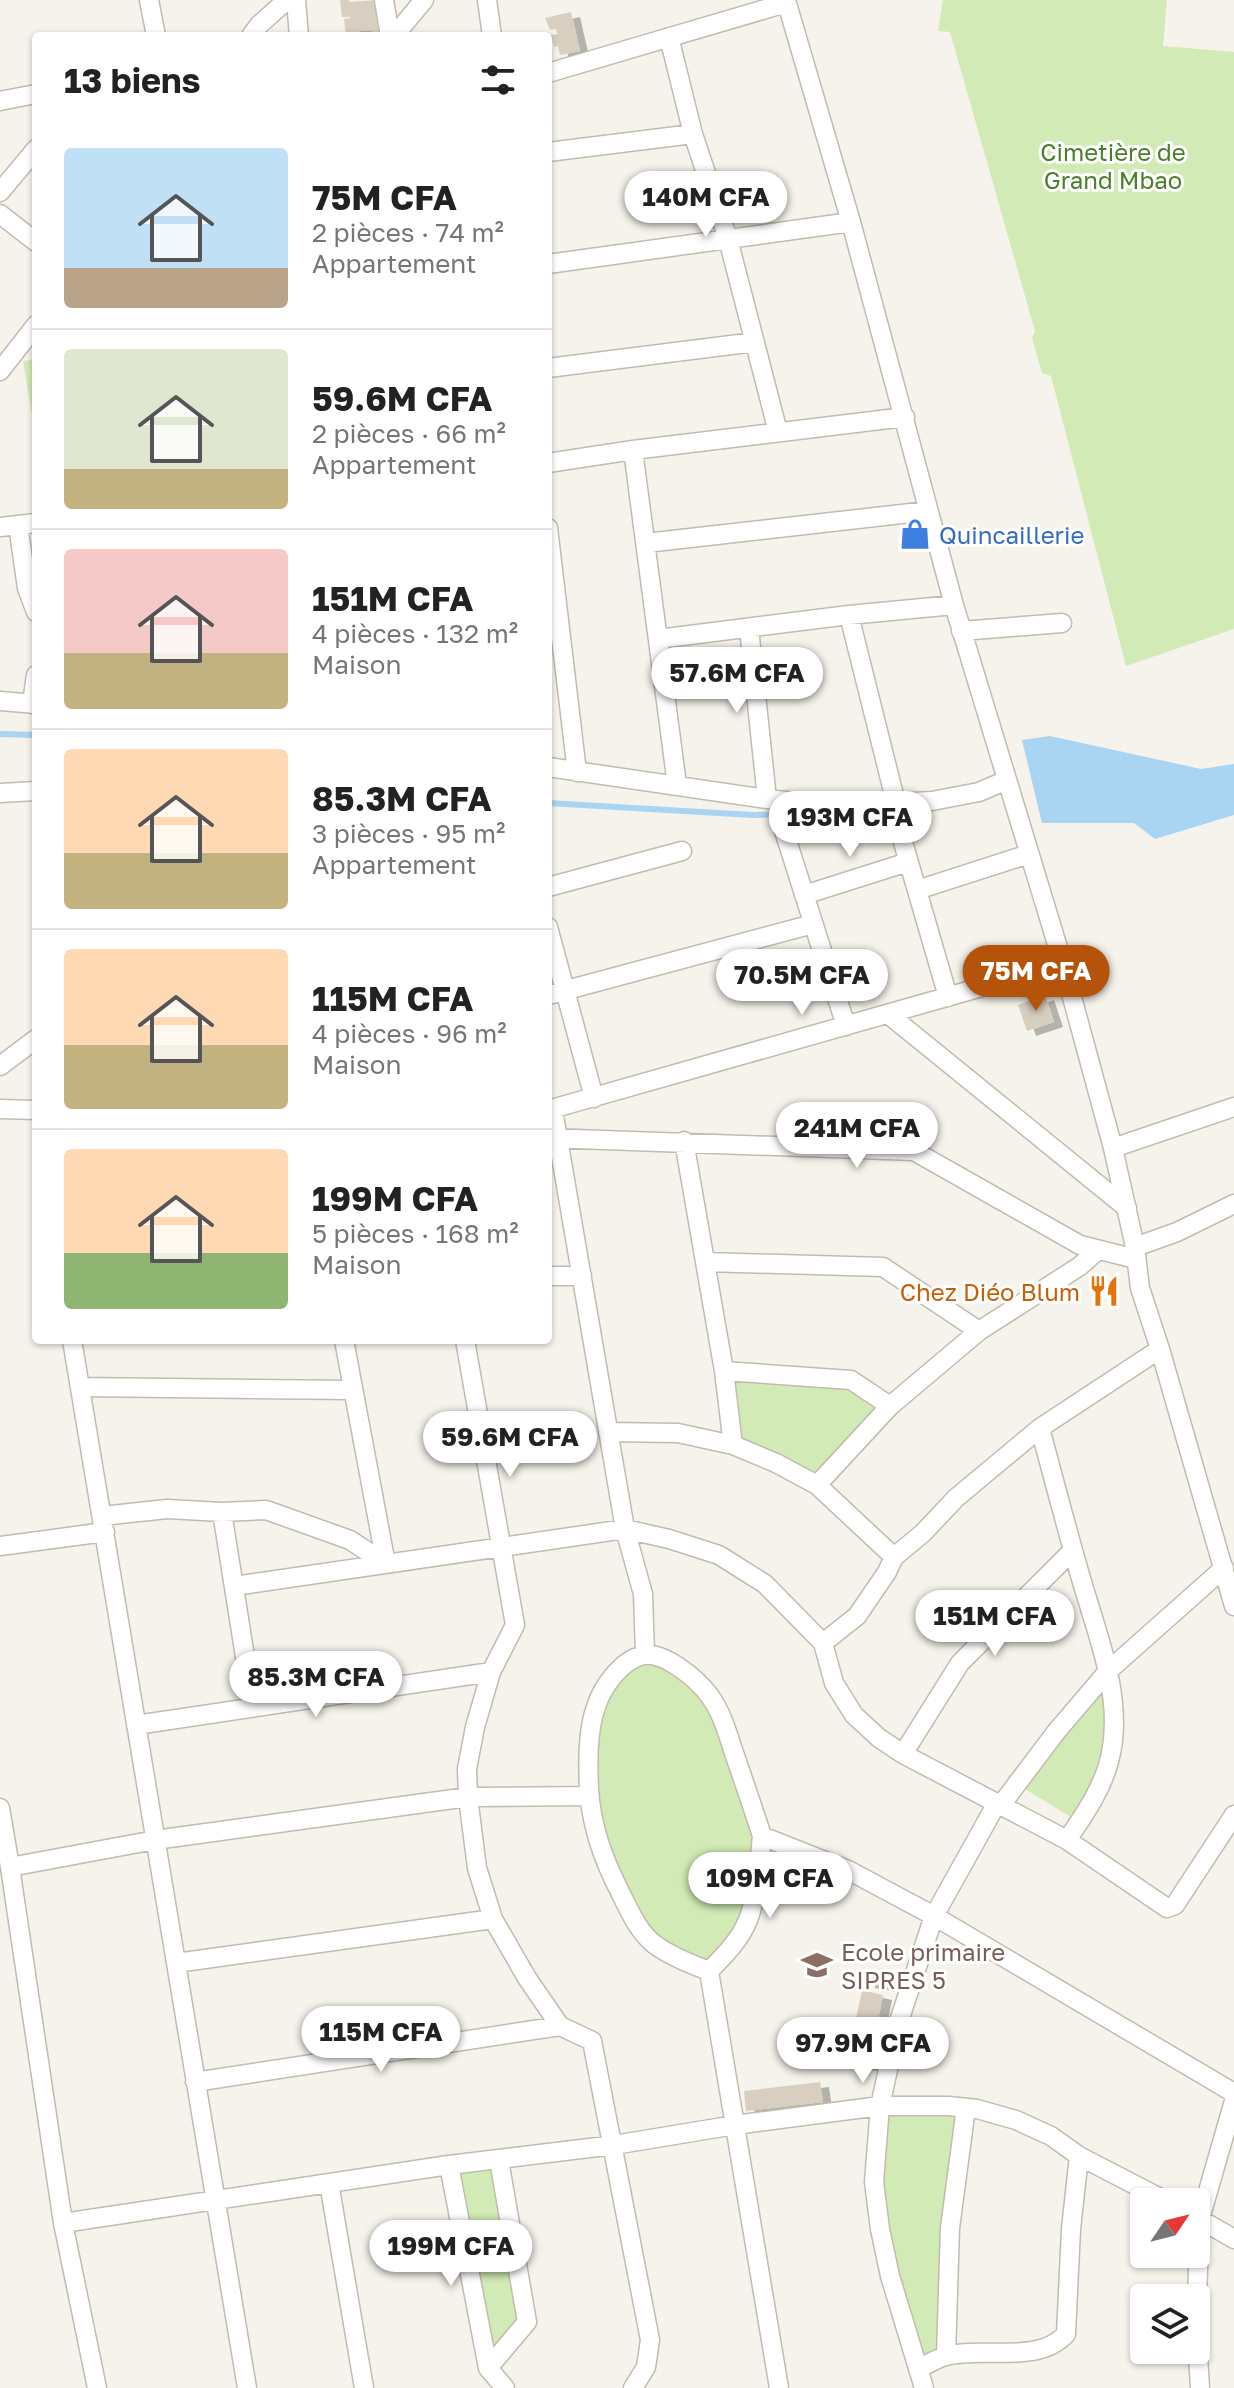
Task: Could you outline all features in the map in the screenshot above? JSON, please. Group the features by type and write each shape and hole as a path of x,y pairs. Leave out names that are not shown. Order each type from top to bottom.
{"street":[{"path":"149,0 155,32"},
{"path":"254,32 287,0"},
{"path":"296,0 299,32"},
{"path":"384,0 391,32"},
{"path":"396,32 424,0"},
{"path":"487,0 491,32"},
{"path":"552,72 786,1 851,222 961,631 1063,964 1113,1148 1136,1253 1140,1288 1234,1606"},
{"path":"669,37 693,134 728,239 778,432"},
{"path":"0,101 32,95"},
{"path":"552,152 693,134"},
{"path":"0,192 32,154"},
{"path":"0,214 32,239"},
{"path":"552,263 851,222"},
{"path":"0,371 32,333"},
{"path":"552,367 755,342"},
{"path":"552,462 905,417"},
{"path":"633,450 677,785"},
{"path":"646,543 928,511"},
{"path":"18,525 27,588 32,601"},
{"path":"552,562 577,772"},
{"path":"658,639 954,605"},
{"path":"849,615 896,803"},
{"path":"961,631 1062,623"},
{"path":"749,628 767,799"},
{"path":"0,701 32,704"},
{"path":"552,768 833,806 932,801 979,792 1007,780"},
{"path":"0,793 32,791"},
{"path":"898,825 948,997"},
{"path":"783,828 846,1026"},
{"path":"552,886 682,851"},
{"path":"917,890 1029,854"},
{"path":"804,895 908,862"},
{"path":"556,992 813,924"},
{"path":"552,960 556,992 594,1098"},
{"path":"552,1110 1063,964"},
{"path":"888,1014 1127,1208"},
{"path":"0,1066 32,1042"},
{"path":"1113,1148 1234,1107"},
{"path":"0,1109 32,1110"},
{"path":"645,1655 643,1594 625,1529 582,1276 553,1138 914,1151 1080,1245 1098,1250 1136,1253 1234,1204"},
{"path":"684,1141 724,1371 733,1445"},
{"path":"817,1485 890,1406 979,1331 1080,1266 1098,1250"},
{"path":"705,1262 883,1267 979,1331"},
{"path":"552,1276 582,1276"},
{"path":"73,1344 247,2388"},
{"path":"345,1344 386,1564"},
{"path":"466,1344 515,1625 491,1672 467,1769 477,1868 493,1919 527,1978 560,2026 592,2041 650,2340 646,2367 633,2388"},
{"path":"823,1643 857,1616 894,1557 923,1533 956,1498 1040,1428 1160,1349"},
{"path":"724,1371 851,1380 890,1406"},
{"path":"80,1387 353,1390"},
{"path":"1040,1428 1108,1671 1114,1713 1111,1754 1102,1781 1067,1840"},
{"path":"608,1432 678,1433 733,1445 776,1463 817,1485 894,1557"},
{"path":"0,1546 167,1509 222,1512 266,1510 350,1540 386,1564"},
{"path":"222,1512 253,1707"},
{"path":"234,1586 625,1529 669,1539 719,1555 765,1584 823,1643 834,1683 854,1715 879,1738 903,1754 1067,1840 1167,1908 1175,1905 1234,1815"},
{"path":"903,1754 960,1663 1073,1550"},
{"path":"924,2388 890,2276 874,2182 880,2106 898,2024 934,1916 999,1804 1056,1732 1108,1671 1224,1568"},
{"path":"645,1655 669,1661 687,1672 709,1695 722,1717 762,1836 748,1920 730,1950 709,1971 654,1944 637,1926 604,1862 590,1796 591,1735 595,1708 605,1687 626,1664 645,1655"},
{"path":"136,1725 491,1672"},
{"path":"10,1867 155,1840 468,1797 590,1796"},
{"path":"0,1808 63,2223 97,2388"},
{"path":"762,1836 848,1870 934,1916 1234,2093"},
{"path":"176,1963 493,1919"},
{"path":"709,1971 779,2388"},
{"path":"195,2082 560,2026"},
{"path":"1207,2188 1234,2101"},
{"path":"63,2223 449,2165 614,2145 880,2106 977,2109 1025,2124 1141,2188"},
{"path":"946,2356 950,2228 966,2108"},
{"path":"918,2369 946,2356 1042,2350 1057,2343 1066,2334 1071,2229 1079,2156"},
{"path":"488,2368 527,2322 499,2160"},
{"path":"449,2165 488,2368 505,2388"},
{"path":"329,2183 364,2388"},
{"path":"1210,2225 1234,2239"},
{"path":"1197,2268 1196,2323 1200,2388"}],"green space":[{"name":"Cimetière de Grand Mbao","path":"943,0 1167,0 1163,46 1234,52 1234,629 1126,666 1051,376 1042,373 1032,338 1035,331 950,32 938,31"},
{"path":"32,360 32,416 23,361"},
{"path":"726,1379 849,1385 887,1406 817,1482 732,1441"},
{"path":"646,1656 688,1674 724,1716 761,1836 746,1920 705,1967 657,1941 602,1864 588,1736 612,1681"},
{"path":"1102,1671 1109,1755 1079,1822 1007,1778"},
{"path":"879,2110 966,2111 943,2347 914,2365 876,2182"},
{"path":"499,2161 526,2323 485,2366 450,2170"}],"water":[{"path":"1050,736 1201,769 1234,764 1234,815 1155,839 1134,823 1042,823 1022,740"}],"building":[{"path":"340,0 378,0 381,32 346,32 344,19 365,16 342,17"},
{"path":"571,12 580,51 560,55 552,39 552,35 557,34 556,29 550,30 545,18"},
{"path":"1045,995 1054,1022 1027,1031 1018,1005"},
{"path":"867,1973 886,1976 884,1986 866,1983"},
{"path":"862,1990 883,1995 869,2066 847,2062"},
{"path":"820,2082 823,2102 746,2111 744,2091"}],"waterway":[{"path":"0,734 32,735"},
{"path":"552,803 752,815 820,813"}],"place":[{"name":"Quincaillerie","path":"915,534"},
{"name":"Chez Diéo Blum","path":"1104,1291"},
{"name":"Ecole primaire SIPRES 5","path":"817,1965"}]}
